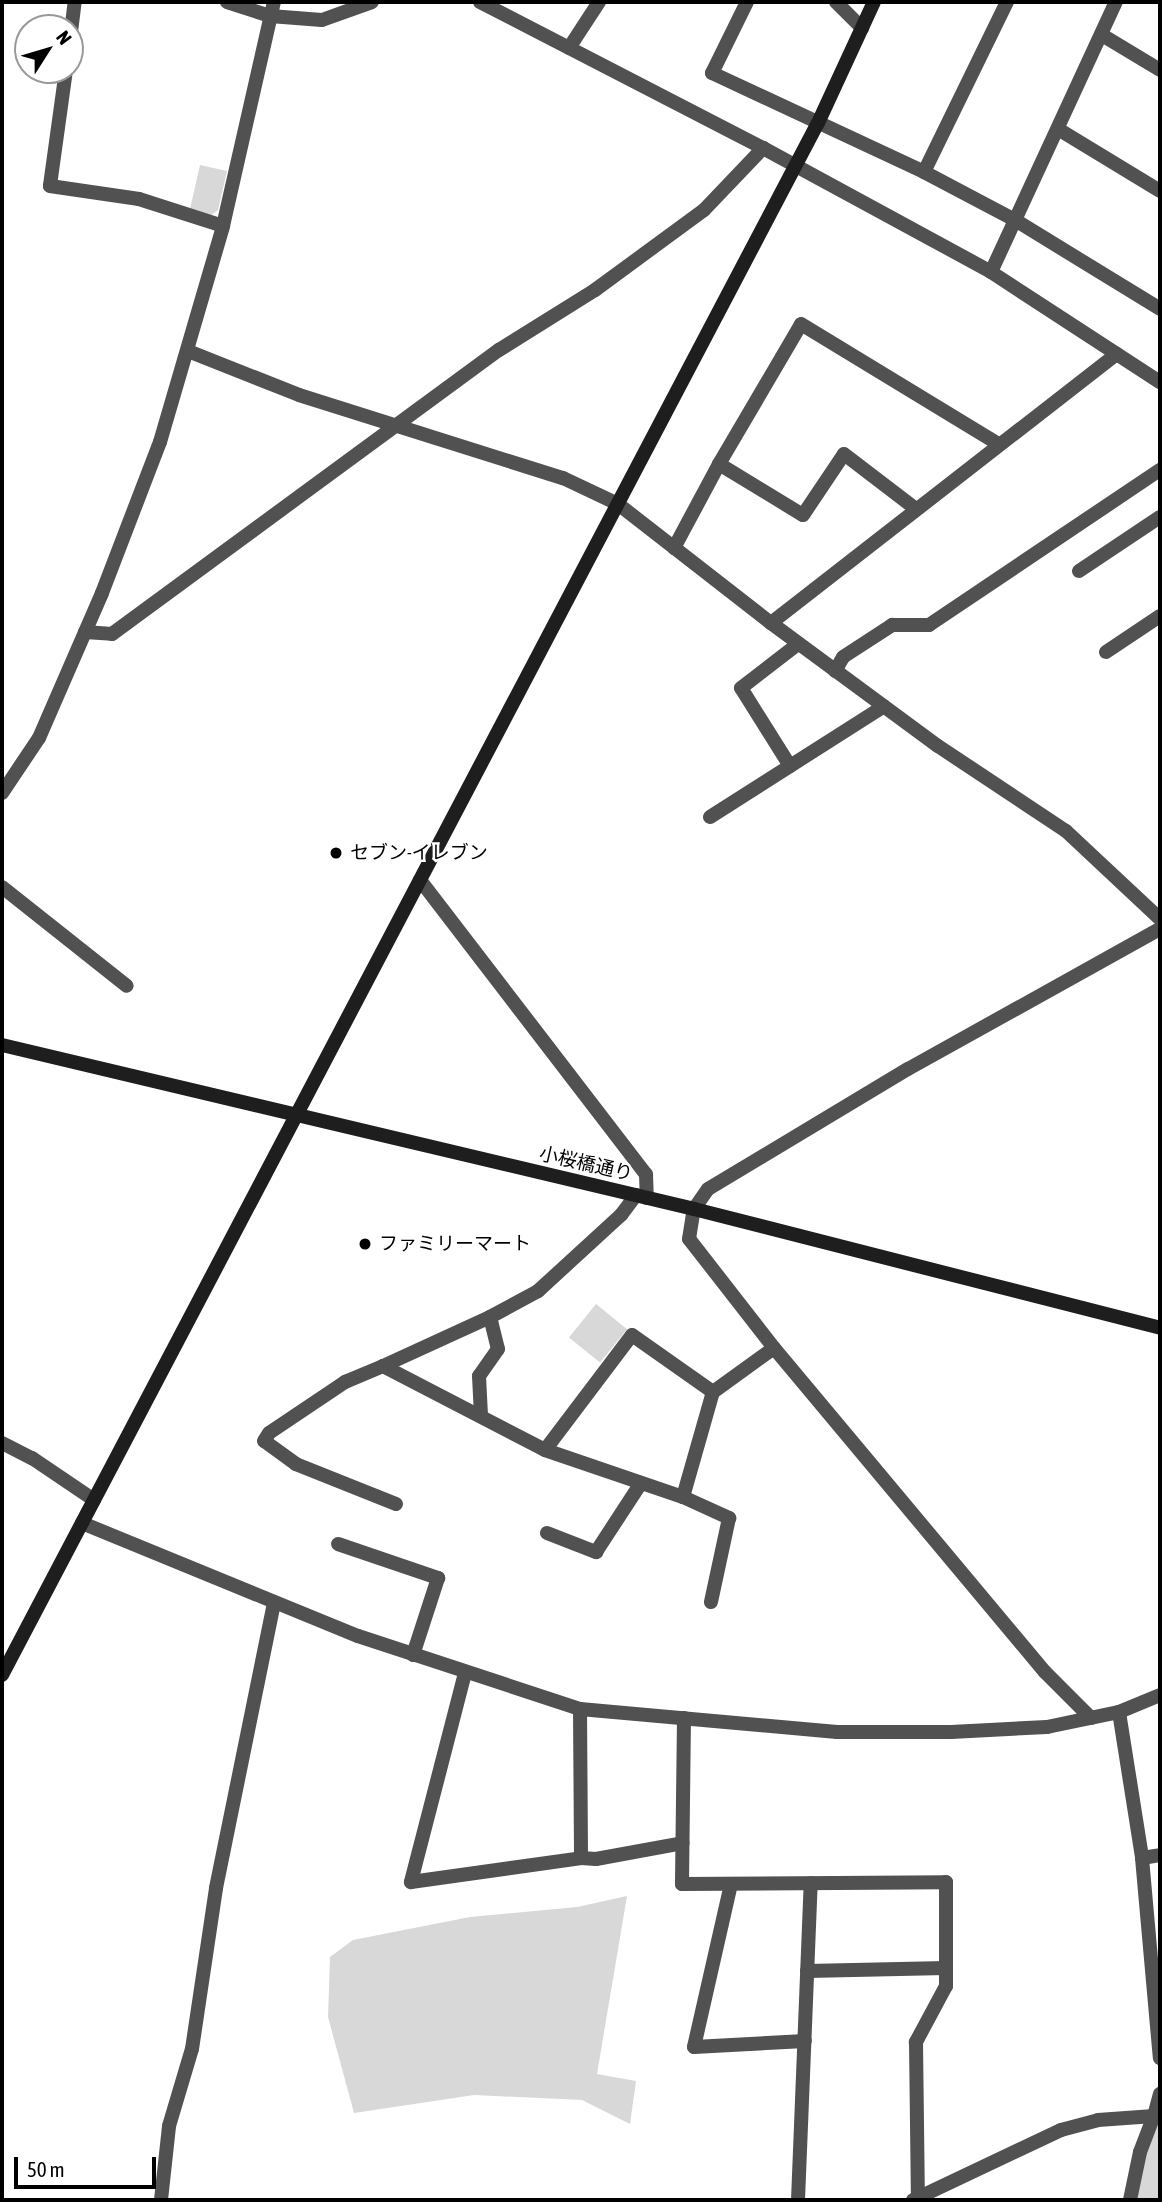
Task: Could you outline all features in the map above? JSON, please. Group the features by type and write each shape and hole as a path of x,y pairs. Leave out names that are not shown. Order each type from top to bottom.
{"street":[{"path":"227,2 322,20 372,2"},
{"path":"480,2 507,8 569,48 763,148 991,272 1160,382"},
{"path":"569,48 599,2"},
{"path":"747,2 712,73 924,172 1015,220 1160,309"},
{"path":"836,2 862,28"},
{"path":"2,1675 818,123 874,2"},
{"path":"924,172 1007,2"},
{"path":"991,272 1116,2"},
{"path":"2,793 39,738 85,632 160,442 223,226 272,9"},
{"path":"1102,35 1160,70"},
{"path":"64,84 50,186 139,199 223,226"},
{"path":"1058,129 1160,191"},
{"path":"85,632 112,634 499,350 595,290 704,210 763,148"},
{"path":"674,548 719,464 802,324 998,444"},
{"path":"188,352 299,395 563,478 618,504 798,644 1066,831 1160,919"},
{"path":"771,624 998,444 1117,354"},
{"path":"719,464 803,515 844,454 916,509"},
{"path":"835,671 843,657 891,625 929,625 1160,470"},
{"path":"1079,571 1160,517"},
{"path":"1106,652 1160,616"},
{"path":"790,766 741,688 798,644"},
{"path":"710,817 884,706"},
{"path":"396,1504 296,1464 264,1441 269,1433 345,1382 490,1317 538,1291 642,1197 646,1174 419,880"},
{"path":"2,887 127,986"},
{"path":"1091,1718 1045,1672 774,1348 690,1239 694,1209 708,1189 908,1069 1160,929"},
{"name":"小桜橋通り","path":"2,1045 694,1209 1160,1328"},
{"path":"481,1416 479,1376 498,1349 490,1317"},
{"path":"545,1450 632,1335 713,1392"},
{"path":"683,1497 713,1392 774,1348"},
{"path":"383,1366 545,1450 683,1497 729,1518 711,1602"},
{"path":"2,1443 32,1458 94,1500"},
{"path":"547,1533 596,1552 641,1483"},
{"path":"82,1523 274,1604 465,1673 580,1709 836,1732 1033,1728 1119,1712 1160,1695"},
{"path":"338,1544 438,1578 413,1655"},
{"path":"161,2200 169,2126 192,2049 218,1875 274,1604"},
{"path":"465,1673 411,1882 581,1857 596,1859 683,1843"},
{"path":"580,1709 581,1857"},
{"path":"1119,1712 1155,1943 1160,2058"},
{"path":"684,1718 682,1884 946,1882 946,1986 916,2042 914,2199 1061,2130 1098,2120 1154,2116"},
{"path":"1142,1858 1160,1855"},
{"path":"798,2200 811,1883"},
{"path":"731,1884 694,2047 805,2041"},
{"path":"807,1971 946,1968"},
{"path":"1130,2200 1140,2152 1160,2094"}],"shaded area":[{"path":"200,165 227,171 218,210 210,216 190,209"},
{"path":"596,1304 627,1329 600,1363 569,1337"},
{"path":"627,1896 597,2074 636,2081 630,2124 582,2100 474,2095 354,2113 328,2017 330,1957 353,1940 470,1917 577,1907"},
{"path":"1160,2117 1160,2200 1135,2200 1147,2149"}],"place":[{"name":"セブン-イレブン","path":"336,853"},
{"name":"ファミリーマート","path":"365,1244"}]}
